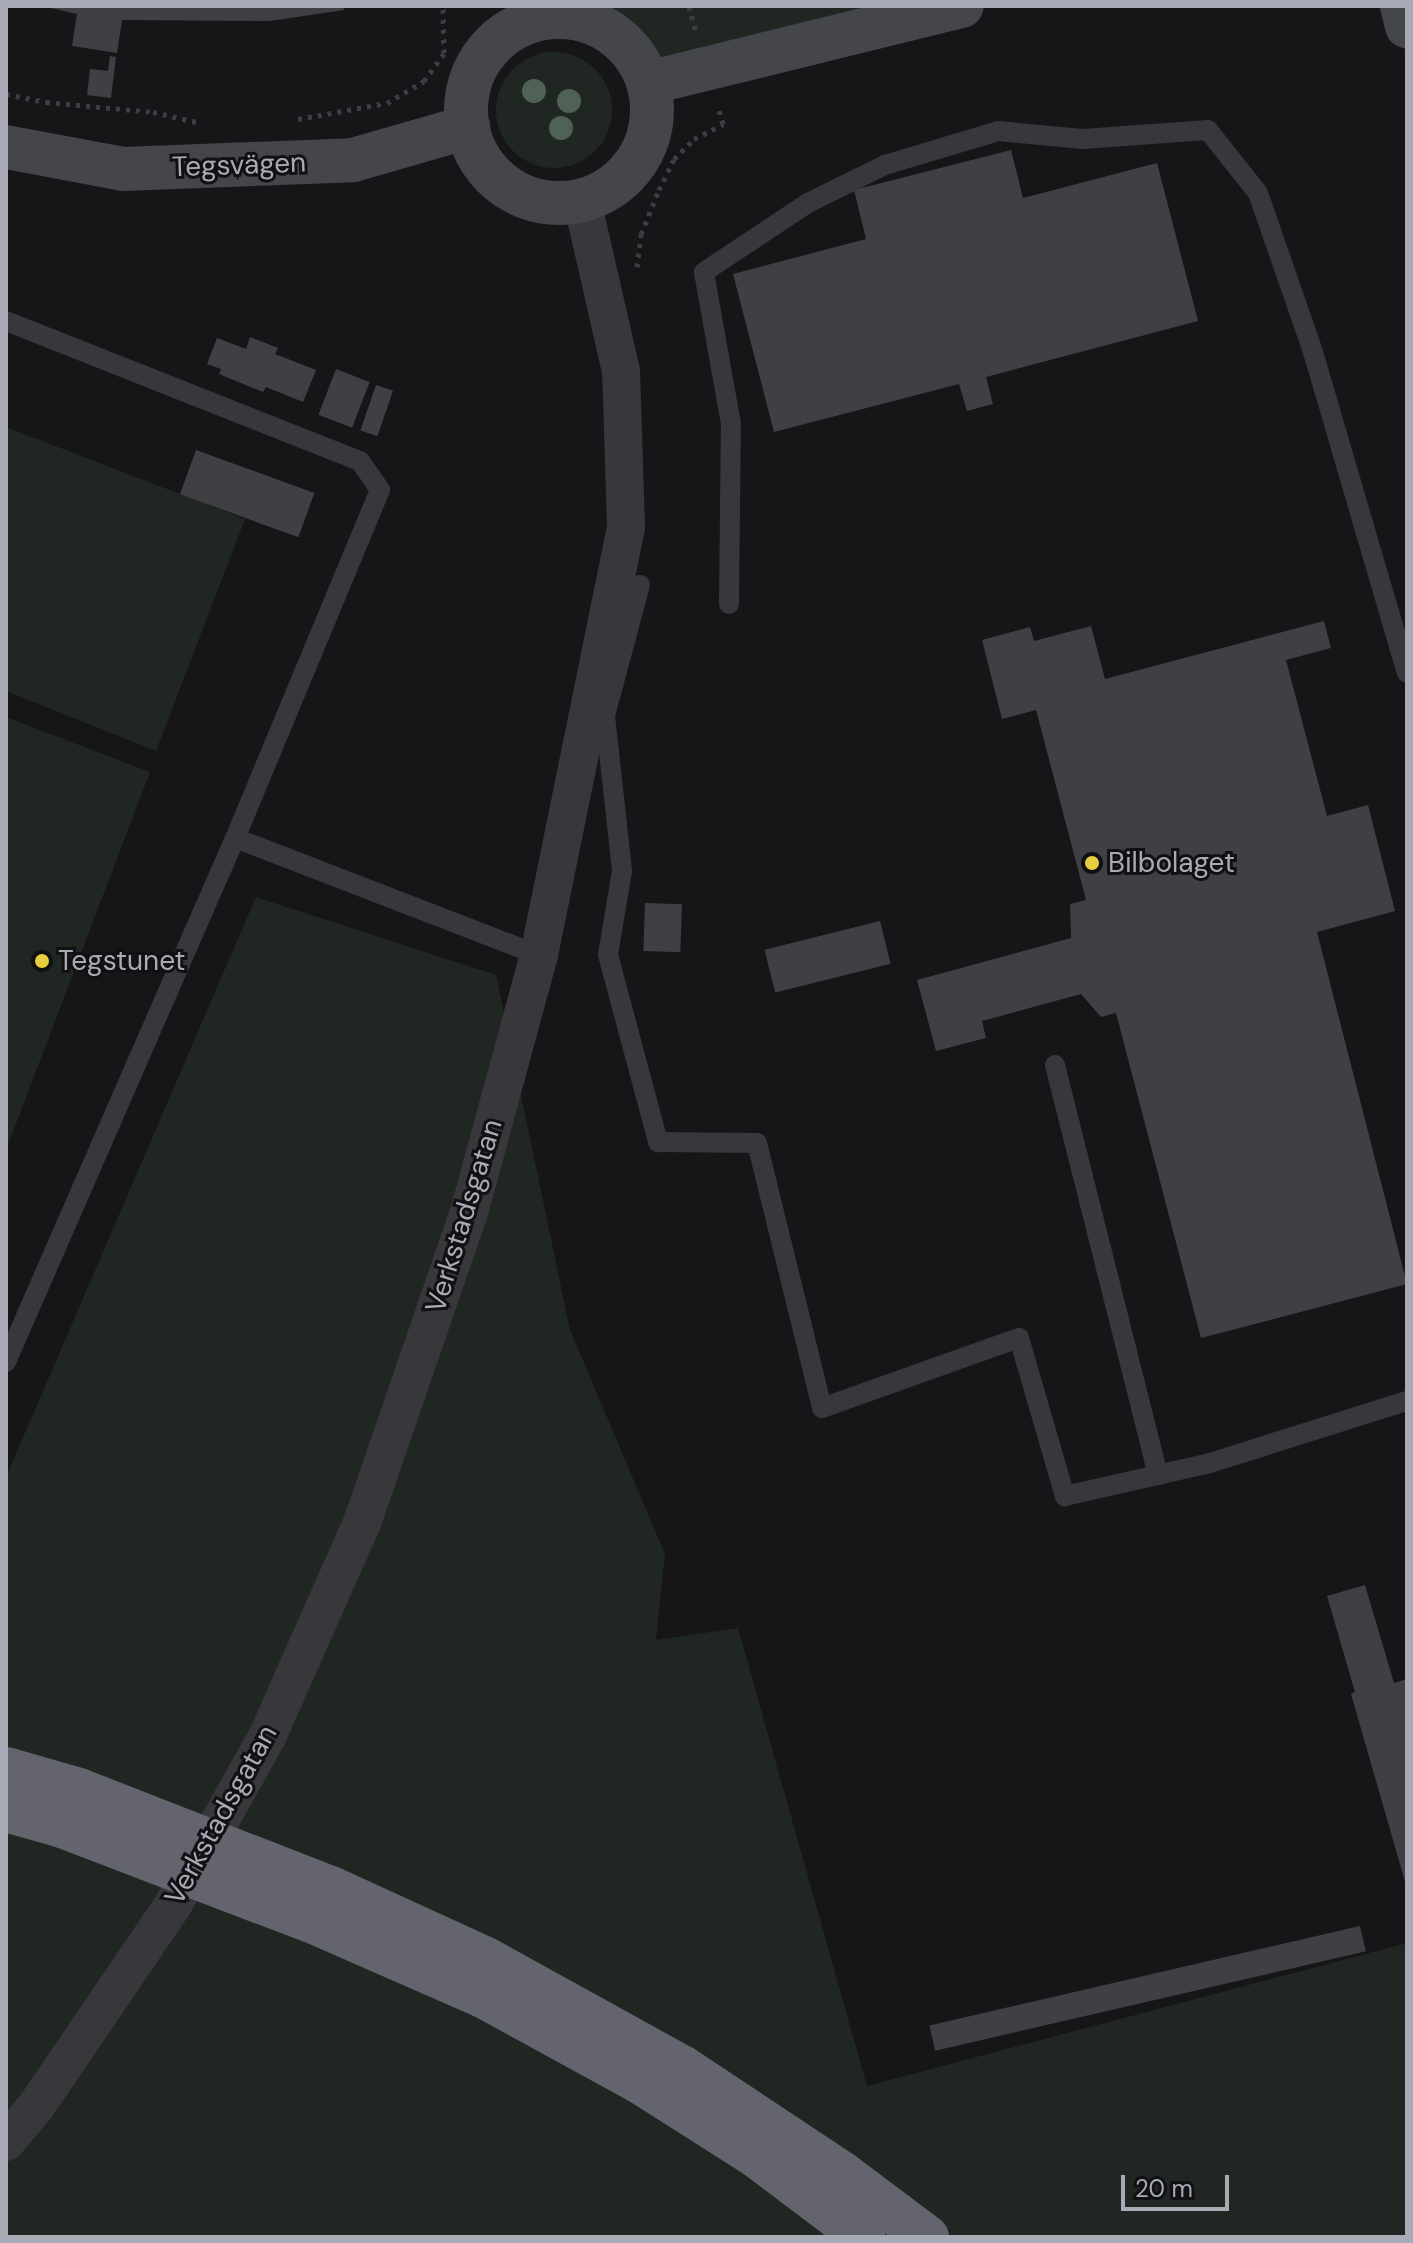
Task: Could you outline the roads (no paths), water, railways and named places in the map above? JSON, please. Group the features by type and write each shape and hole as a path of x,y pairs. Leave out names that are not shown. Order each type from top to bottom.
{"highway":[{"path":"6,1769 70,1808 326,1906 486,1959 682,2067 843,2174 927,2237"},
{"path":"6,1810 70,1808"},
{"path":"326,1906 640,2082 755,2155 864,2237"}],"street":[{"path":"648,83 962,6"},
{"path":"1402,6 1407,26"},
{"path":"532,14 594,24 617,37 635,55 648,83 652,122 645,147 633,168 611,188 582,201 568,204 538,202 511,191 483,166 471,146 465,98 468,87 488,49 532,14"},
{"name":"Tegsvägen","path":"6,147 123,169 353,160 468,127"},
{"name":"Verkstadsgatan","path":"6,2142 37,2105 173,1905 267,1737 368,1505 470,1209 539,955 626,527 621,371 582,201"}],"lane":[{"path":"729,604 731,424 704,272 808,203 885,165 998,131 1083,139 1208,130 1258,193 1313,352 1407,673"},
{"path":"6,321 360,461 380,490 235,838 6,1362"},
{"path":"640,585 605,716 622,871 608,955 658,1142 757,1143 822,1408 1019,1338 1065,1496 1210,1463 1407,1401"},
{"path":"235,838 539,955"},
{"path":"1055,1065 1158,1475"}],"place":[{"name":"Bilbolaget","path":"1092,863"},
{"name":"Tegstunet","path":"42,961"}]}
